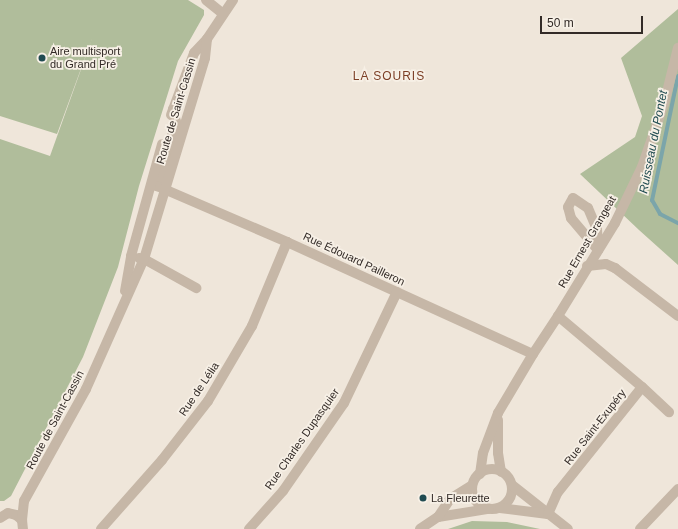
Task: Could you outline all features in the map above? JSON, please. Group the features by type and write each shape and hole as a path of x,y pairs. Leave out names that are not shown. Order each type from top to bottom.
{"street":[{"path":"206,0 223,14"},
{"name":"Route de Saint-Cassin","path":"122,305 131,256 156,162 173,109 194,54 207,40 233,0"},
{"name":"Route de Saint-Cassin","path":"4,516 24,501 86,389 122,305 144,259 205,58 207,40"},
{"name":"Rue Ernest Grangeat","path":"480,474 483,453 498,413 587,266 615,223 642,167 664,104 678,48"},
{"name":"Route de Saint-Cassin","path":"165,188 157,186 176,122 173,109"},
{"name":"Rue Édouard Pailleron","path":"165,188 533,354"},
{"name":"Rue de Lélia","path":"101,529 162,460 208,401 252,326 287,242"},
{"path":"131,256 144,259 196,288"},
{"path":"587,266 606,264 615,268 678,316"},
{"name":"Rue Charles Dupasquier","path":"249,529 283,491 344,403 397,292"},
{"name":"Rue Saint-Exupéry","path":"548,514 558,492 642,387 558,316"},
{"path":"642,387 669,412"},
{"path":"498,413 498,453 501,472"},
{"path":"420,529 438,517 450,499 472,485 480,474 490,470 501,472 510,480 512,485 568,529"},
{"path":"472,485 474,498 482,507 488,509"},
{"path":"500,508 510,498 512,485"},
{"path":"640,529 678,489"},
{"name":"Route de Saint-Cassin","path":"24,501 24,525"},
{"path":"438,517 500,508 548,514"},
{"path":"4,516 16,515 24,525"}],"green space":[{"path":"0,0 188,0 204,10 204,15 178,61 139,186 118,267 83,357 11,496 4,501 0,501 0,139 50,156 93,36 57,134 0,116"},
{"path":"678,9 678,265 580,174 635,137 642,116 621,58"},
{"path":"472,521 507,522 540,529 448,529"}],"waterway":[{"name":"Ruisseau du Pontet","path":"678,76 652,200 660,214 678,223"}],"place":[{"name":"Aire multisport du Grand Pré","path":"42,58"},
{"name":"La Fleurette","path":"423,498"}],"district":[{"name":"LA SOURIS","path":"389,77"}]}
